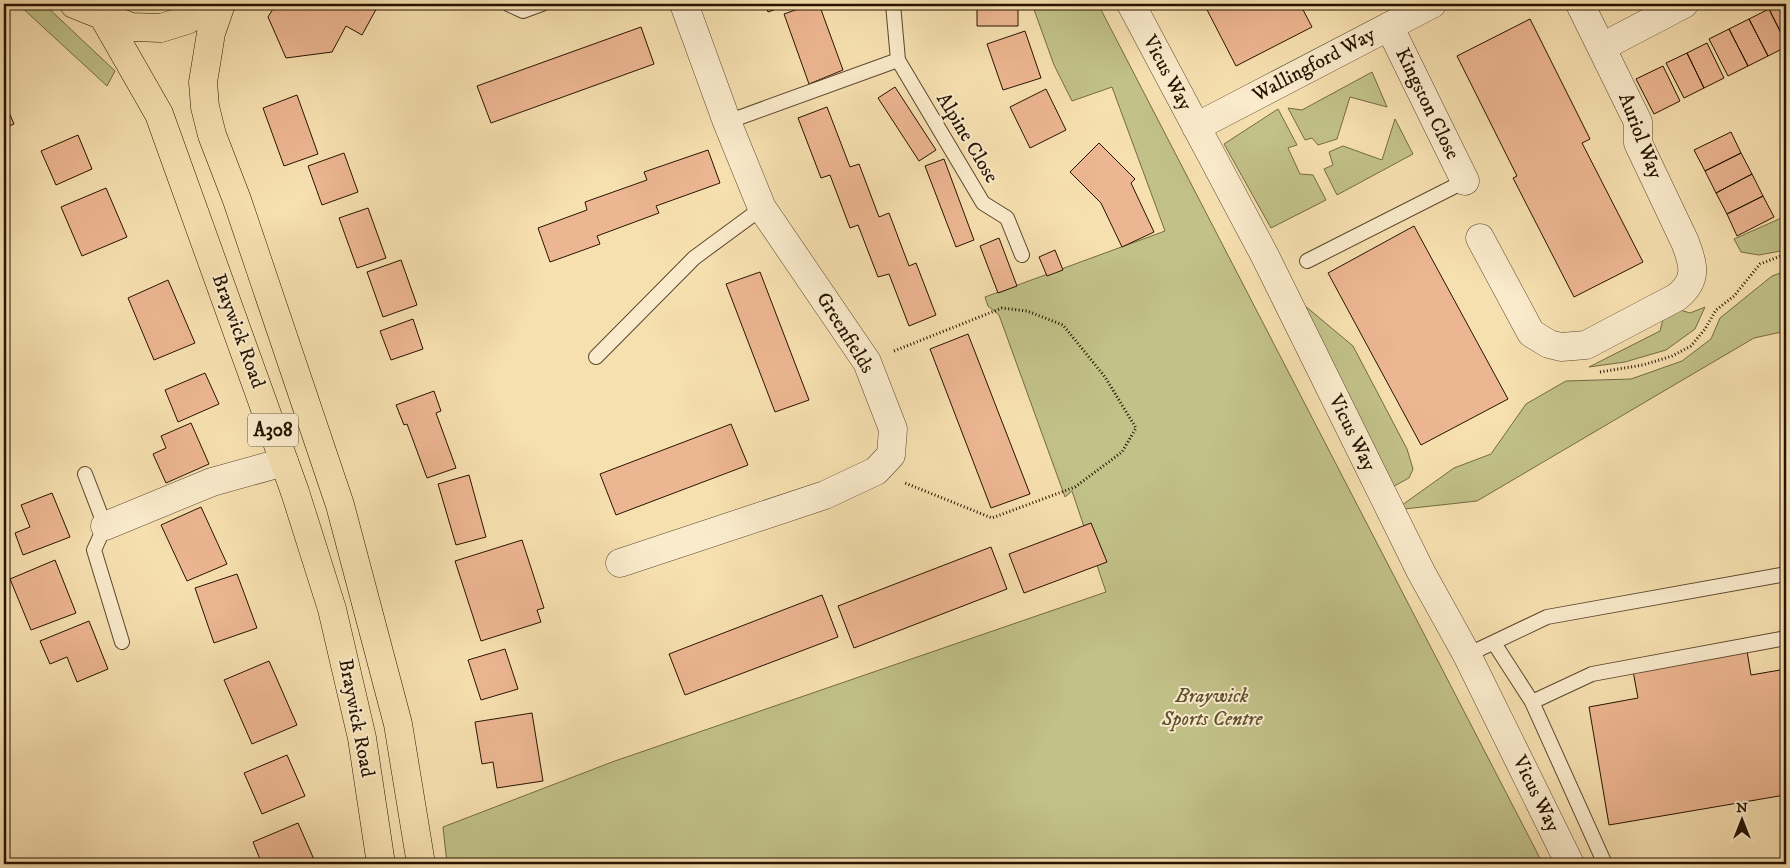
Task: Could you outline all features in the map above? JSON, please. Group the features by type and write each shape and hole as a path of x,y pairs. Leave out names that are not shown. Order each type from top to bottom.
{"main road":[{"path":"74,4 131,27 161,28 187,20 212,4"},
{"name":"Braywick Road","path":"221,4 211,33 206,64 204,82 205,107 212,135 237,200 340,505 398,724 421,864"},
{"name":"Braywick Road","path":"103,16 159,114 284,462 332,609 362,738 381,864"}],"street":[{"name":"Greenfields","path":"620,563 825,495 876,471 891,455 893,430 867,362 762,208 684,4"},
{"name":"Vicus Way","path":"1131,4 1265,256 1422,572 1467,655 1570,864"},
{"name":"Auriol Way","path":"1480,238 1531,333 1549,344 1561,347 1586,345 1677,297 1689,285 1693,272 1685,242 1638,143 1638,122 1580,4"},
{"path":"1602,47 1684,4"},
{"name":"Wallingford Way","path":"1196,127 1388,26 1419,7"},
{"name":"Kingston Close","path":"1388,26 1465,181"},
{"path":"105,526 212,482 284,462"}],"lane":[{"path":"508,4 523,11 542,4"},
{"name":"Alpine Close","path":"893,4 898,60 983,203 1007,218 1022,255"},
{"path":"728,122 898,60"},
{"path":"1307,261 1465,181"},
{"path":"596,357 694,258 762,208"},
{"path":"85,474 105,526 94,550 122,642"},
{"path":"1467,655 1546,618 1786,574"},
{"path":"1532,702 1592,674 1786,638"},
{"path":"1494,643 1532,702 1605,864"}],"path":[{"path":"867,362 1002,308 1027,310 1063,325 1105,377 1136,428 1122,452 1075,487 992,518 876,471"}],"green space":[{"path":"18,4 44,4 115,71 107,86"},
{"name":"Braywick Sports Centre","path":"1032,4 1098,4 1543,864 447,864 443,827 612,762 1106,592 1072,491 1065,497 999,315 988,306 985,297 1165,231 1112,87 1072,101 1054,65"},
{"path":"1372,72 1387,107 1350,97 1337,139 1318,145 1312,138 1305,140 1288,108 1302,110"},
{"path":"1278,109 1297,145 1288,148 1300,174 1313,175 1326,200 1271,228 1224,144"},
{"path":"1395,119 1413,154 1337,195 1324,169 1333,165 1329,152 1343,146 1382,160"},
{"path":"1786,216 1786,250 1759,255 1741,252 1734,239"},
{"path":"1786,271 1786,331 1754,338 1477,501 1395,510 1454,468 1491,454 1526,404 1566,381 1631,379 1682,361 1711,339 1720,318 1772,276"},
{"path":"1298,300 1353,346 1407,449 1413,469 1409,478 1385,491"},
{"path":"1705,307 1695,329 1666,350 1625,362 1589,367 1660,331 1664,315 1677,309 1690,313"}],"building":[{"path":"276,4 379,4 362,35 346,26 332,52 286,58 268,17"},
{"path":"765,4 790,4 768,12"},
{"path":"812,4 819,4 843,70 809,84 784,14"},
{"path":"977,4 1018,4 1018,26 977,26"},
{"path":"1204,4 1300,4 1312,27 1236,66"},
{"path":"1604,4 1618,4 1607,9"},
{"path":"1780,4 1786,4 1786,43 1769,9"},
{"path":"1769,9 1786,43 1786,47 1768,56 1749,19"},
{"path":"1530,19 1590,139 1582,143 1643,262 1574,297 1513,178 1517,176 1457,56"},
{"path":"1749,19 1768,56 1748,66 1729,29"},
{"path":"641,27 654,64 491,123 477,86"},
{"path":"1729,29 1748,66 1728,76 1709,39"},
{"path":"1025,31 1041,78 1003,90 987,44"},
{"path":"1707,43 1724,78 1704,88 1687,53"},
{"path":"1687,53 1704,88 1684,98 1666,63"},
{"path":"1663,66 1680,101 1654,114 1636,79"},
{"path":"895,87 936,150 919,161 878,98"},
{"path":"1046,89 1066,130 1030,148 1010,107"},
{"path":"297,95 318,154 284,166 263,108"},
{"path":"4,101 14,124 4,128"},
{"path":"827,107 850,167 859,164 879,217 889,213 909,266 916,263 936,315 909,326 889,274 878,277 858,225 850,228 830,175 821,178 798,118"},
{"path":"1731,132 1741,153 1705,171 1694,150"},
{"path":"78,135 92,169 56,185 41,151"},
{"path":"1099,143 1135,179 1131,183 1154,232 1122,247 1101,203 1070,172"},
{"path":"708,150 720,183 656,206 659,213 597,236 600,244 550,262 538,228 587,210 585,202 647,180 644,172"},
{"path":"344,153 358,192 322,205 308,166"},
{"path":"1741,153 1752,174 1716,193 1705,171"},
{"path":"944,159 974,240 956,247 925,166"},
{"path":"1752,174 1763,196 1727,214 1716,193"},
{"path":"106,188 127,237 82,256 61,207"},
{"path":"1763,196 1774,217 1737,236 1727,214"},
{"path":"368,208 386,258 357,268 339,218"},
{"path":"1414,226 1508,399 1421,445 1328,273"},
{"path":"999,238 1017,286 998,293 980,246"},
{"path":"1055,250 1063,270 1047,276 1039,257"},
{"path":"401,260 417,305 383,317 367,272"},
{"path":"760,272 809,400 775,412 726,284"},
{"path":"168,280 195,343 154,360 128,298"},
{"path":"413,319 423,349 391,360 380,331"},
{"path":"968,334 1030,494 991,508 930,349"},
{"path":"205,373 219,404 178,422 165,390"},
{"path":"434,391 441,411 436,413 456,468 427,478 407,424 404,425 396,405"},
{"path":"191,423 209,464 166,483 153,454 166,448 161,436"},
{"path":"731,424 748,465 616,515 600,474"},
{"path":"469,475 486,537 456,545 438,484"},
{"path":"52,493 70,537 23,555 15,533 30,527 21,505"},
{"path":"201,507 227,564 187,581 161,525"},
{"path":"1091,523 1107,562 1024,593 1009,554"},
{"path":"522,540 544,608 537,610 541,622 481,641 455,561"},
{"path":"991,547 1007,589 854,648 838,606"},
{"path":"55,560 76,613 31,630 10,579"},
{"path":"237,574 257,628 214,643 195,588"},
{"path":"822,595 838,637 685,695 669,654"},
{"path":"89,621 108,669 77,682 67,657 50,664 40,641"},
{"path":"505,649 518,689 481,700 468,660"},
{"path":"1747,651 1751,675 1786,669 1786,801 1785,795 1609,825 1589,707 1638,698 1633,671"},
{"path":"269,661 297,725 252,744 224,680"},
{"path":"532,713 543,781 497,788 493,762 482,764 475,722"},
{"path":"287,755 305,796 262,814 244,773"},
{"path":"298,823 316,864 262,864 253,842"}]}
